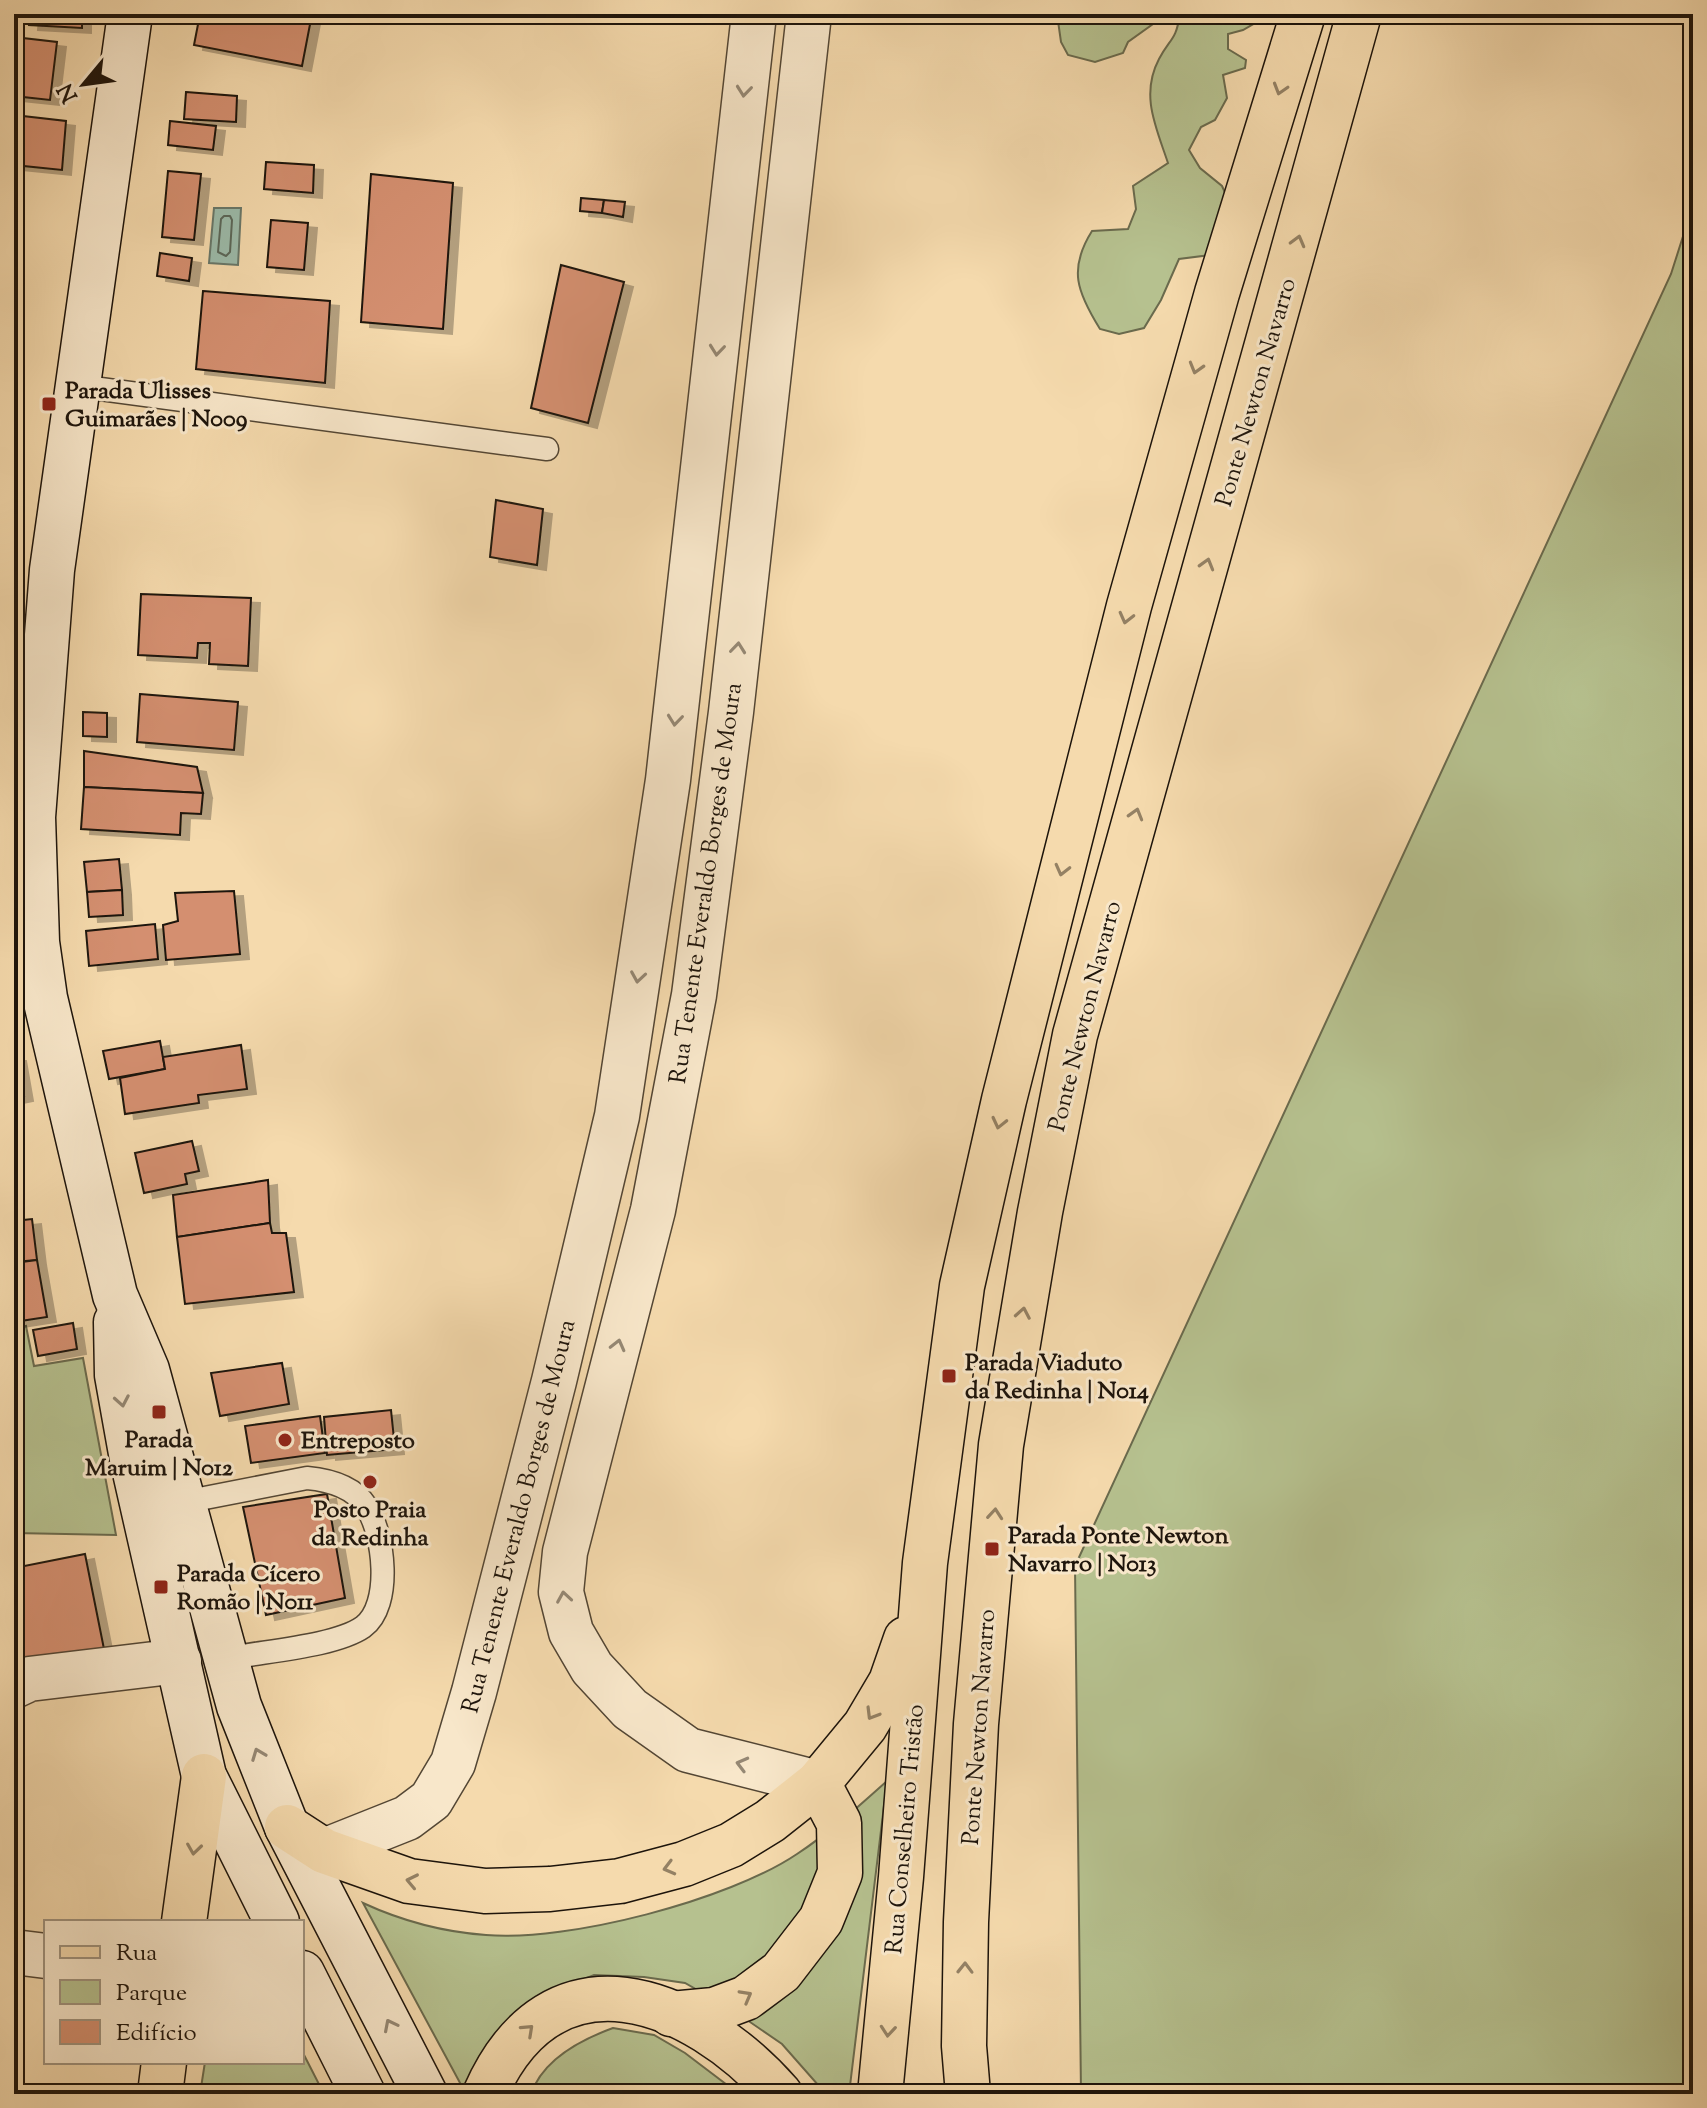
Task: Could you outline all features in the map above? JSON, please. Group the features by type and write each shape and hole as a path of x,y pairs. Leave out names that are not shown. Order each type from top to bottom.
{"main road":[{"name":"Ponte Newton Navarro","path":"964,2046 966,1922 976,1724 1001,1445 1040,1212 1075,1035 1359,14"},
{"path":"287,1827 324,1851 409,1881 485,1891 550,1889 620,1881 684,1864 731,1845 770,1821 818,1783 865,1726 891,1682 905,1642 925,1563 962,1286 1000,1115 1129,606 1217,293 1303,15"},
{"path":"1217,293 1277,316"},
{"name":"Rua Conselheiro Tristão","path":"880,2094 901,1877 925,1563"},
{"path":"671,2014 714,2010 746,1998 781,1972 821,1920 840,1873 839,1823 818,1783"},
{"path":"184,1920 209,1787"},
{"path":"485,2094 500,2064 531,2026 565,2005 604,1997 631,1999 671,2014 733,2050 780,2094"},
{"path":"953,2094 964,2046"},
{"path":"964,2046 968,2094"},
{"path":"160,2094 164,2064"}],"street":[{"path":"130,14 52,570 33,817 37,942 45,998 115,1295 147,1370 239,1706 287,1827 425,2094"},
{"name":"Rua Tenente Everaldo Borges de Moura","path":"324,1851 407,1818 431,1800 453,1763 554,1381 613,1132 668,780 754,14"},
{"name":"Rua Tenente Everaldo Borges de Moura","path":"809,14 731,712 694,995 653,1210 565,1552 561,1592 571,1632 592,1668 630,1709 688,1750 818,1783"},
{"path":"115,1295 117,1375 132,1459 209,1787 276,1920"},
{"path":"14,1686 29,1679 179,1661"},
{"path":"14,1952 44,1956"},
{"path":"304,1977 363,2094"}],"lane":[{"path":"78,386 547,449"},
{"path":"184,1502 307,1478 325,1480 346,1487 365,1504 377,1529 383,1587 379,1605 366,1625 345,1637 225,1659"}],"green space":[{"path":"1057,14 1167,14 1128,42 1123,53 1095,62 1068,55 1061,42"},
{"path":"1180,14 1257,14 1255,23 1228,34 1228,49 1246,60 1245,68 1223,75 1227,98 1215,120 1201,127 1189,150 1200,168 1222,186 1227,197 1210,255 1179,259 1161,300 1144,328 1119,334 1100,329 1086,303 1078,280 1080,257 1092,231 1128,229 1136,209 1133,186 1168,163 1152,111 1151,85 1153,72 1174,35"},
{"path":"1693,205 1693,2094 1081,2094 1075,1566 1671,274"},
{"path":"26,1326 34,1366 83,1358 116,1535 14,1533 14,1328"},
{"path":"887,1781 849,2094 826,2094 782,2044 685,1983 594,1975 518,2012 490,2040 466,2094 363,1903 423,1925 486,1935 560,1932 603,1925 690,1902 767,1871 820,1837"},
{"path":"613,2028 654,2035 685,2053 739,2094 531,2094 544,2071 564,2052"},
{"path":"304,2055 324,2094 200,2094 205,2064 304,2064"}],"water":[{"path":"214,208 241,208 238,265 209,263"}],"building":[{"path":"30,14 82,14 82,28 29,25"},
{"path":"200,14 312,14 302,66 194,45"},
{"path":"14,37 57,42 50,100 14,96"},
{"path":"186,92 237,96 236,122 184,119"},
{"path":"14,115 66,121 62,170 14,165"},
{"path":"170,121 216,126 213,150 168,145"},
{"path":"266,162 314,165 313,193 264,189"},
{"path":"168,171 201,174 194,240 162,237"},
{"path":"371,174 453,183 443,329 361,322"},
{"path":"581,198 604,200 602,213 580,211"},
{"path":"604,200 625,202 623,217 602,213"},
{"path":"271,220 308,223 304,270 267,267"},
{"path":"160,253 192,258 189,281 157,276"},
{"path":"561,265 624,282 588,423 531,408"},
{"path":"203,291 330,301 325,383 196,369"},
{"path":"496,500 543,509 537,565 490,557"},
{"path":"141,594 251,598 248,666 209,664 210,643 198,643 197,658 138,655"},
{"path":"140,694 238,702 234,750 137,742"},
{"path":"83,712 107,713 107,737 83,736"},
{"path":"84,751 197,767 203,793 84,787"},
{"path":"84,787 203,793 201,814 181,813 180,835 81,829"},
{"path":"119,859 122,890 87,892 84,862"},
{"path":"122,890 123,915 89,917 87,892"},
{"path":"234,891 240,954 166,960 163,925 178,921 175,893"},
{"path":"155,924 158,959 89,966 86,931"},
{"path":"160,1041 165,1069 109,1079 103,1051"},
{"path":"241,1045 247,1089 198,1095 199,1103 125,1114 120,1078 165,1069 163,1057"},
{"path":"14,1056 17,1056 24,1096 14,1098"},
{"path":"192,1141 199,1171 185,1174 187,1184 144,1193 135,1153"},
{"path":"268,1180 270,1223 177,1237 173,1195"},
{"path":"32,1219 37,1260 14,1262 14,1221"},
{"path":"270,1223 272,1233 286,1233 294,1292 185,1304 177,1237"},
{"path":"37,1260 47,1317 14,1322 14,1263"},
{"path":"73,1323 77,1349 38,1356 33,1330"},
{"path":"282,1363 289,1404 220,1416 211,1373"},
{"path":"391,1410 395,1449 327,1455 324,1417"},
{"name":"Entreposto","path":"320,1416 325,1453 251,1463 245,1426"},
{"path":"327,1494 345,1598 266,1615 243,1507"},
{"path":"85,1554 104,1649 14,1667 14,1568"}],"place":[{"name":"Parada Ulisses Guimarães | N009","path":"49,404"},
{"name":"Parada Viaduto da Redinha | N014","path":"949,1376"},
{"name":"Parada Maruim | N012","path":"159,1412"},
{"name":"Entreposto","path":"285,1440"},
{"name":"Posto Praia da Redinha","path":"370,1482"},
{"name":"Parada Ponte Newton Navarro | N013","path":"992,1549"},
{"name":"Parada Cícero Romão | N011","path":"161,1587"}]}
